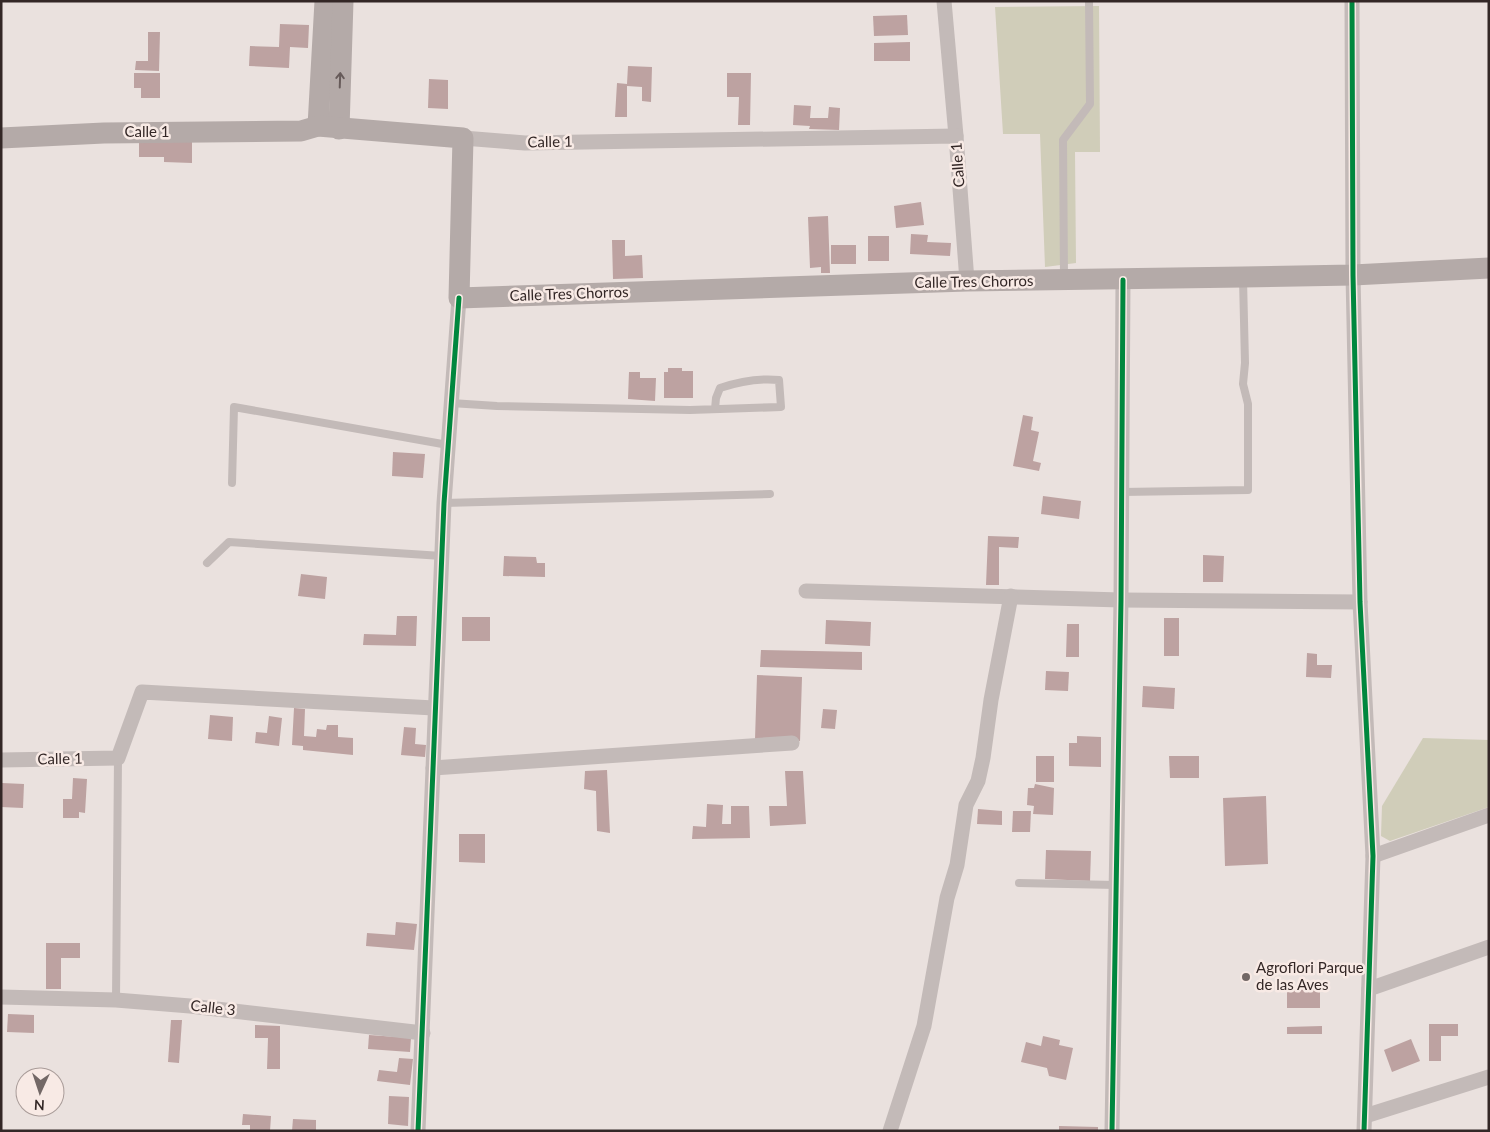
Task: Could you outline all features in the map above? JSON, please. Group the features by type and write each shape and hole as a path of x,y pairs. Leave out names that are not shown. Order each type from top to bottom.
{"main road":[{"path":"318,126 325,1"},
{"path":"339,129 343,1"},
{"name":"Calle 1","path":"1,138 104,133 301,131 318,126 463,138"},
{"path":"458,298 463,138"},
{"name":"Calle Tres Chorros","path":"458,298 966,281 1353,275 1489,268"}],"street":[{"path":"944,1 956,136"},
{"path":"1352,1 1353,275 1360,602 1373,856 1364,1124 1489,1077"},
{"name":"Calle 1","path":"463,138 525,142 956,136 966,281"},
{"path":"1112,1131 1121,600 1123,280"},
{"path":"418,1131 434,708 444,503 458,298"},
{"path":"806,591 1121,600 1360,602"},
{"path":"890,1131 924,1026 947,898 957,864 966,805 978,781 982,766 991,700 1011,596"},
{"path":"118,758 142,692 434,708"},
{"path":"433,768 792,743"},
{"name":"Calle 1","path":"1,760 118,758"},
{"path":"1373,856 1489,814"},
{"path":"1369,989 1489,947"},
{"name":"Calle 3","path":"1,997 116,1000 190,1006 423,1033"}],"lane":[{"path":"1064,280 1063,140 1090,104 1090,1"},
{"path":"1122,492 1248,490 1248,404 1243,384 1243,277"},
{"path":"451,403 497,406 715,409 781,407 779,380 766,378 731,384 720,388 716,398 715,409"},
{"path":"232,483 234,407 448,445"},
{"path":"444,503 770,494"},
{"path":"207,563 230,542 442,556"},
{"path":"116,1000 118,758"},
{"path":"1018,883 1116,884"}],"shaded area":[{"path":"1099,6 1100,152 1075,152 1076,263 1045,267 1040,134 1003,134 995,7"},
{"path":"1423,738 1489,740 1489,807 1390,841 1381,836 1382,806"}],"building":[{"path":"907,15 908,35 874,36 873,16"},
{"path":"280,24 309,25 308,48 290,47 289,68 249,66 250,46 279,47"},
{"path":"148,32 160,32 159,71 135,70 136,61 148,61"},
{"path":"910,42 910,61 874,61 874,43"},
{"path":"628,66 652,67 651,102 642,101 642,87 627,86 627,117 615,117 617,83 627,84"},
{"path":"134,73 160,73 160,98 141,98 141,88 134,88"},
{"path":"727,73 751,73 750,125 738,125 739,97 727,97"},
{"path":"429,79 448,80 448,109 428,108"},
{"path":"794,105 811,106 810,118 828,118 829,107 840,108 839,130 809,129 810,126 793,125"},
{"path":"139,140 192,141 192,163 164,162 164,157 139,157"},
{"path":"921,202 924,225 896,228 894,206"},
{"path":"828,216 830,273 821,273 821,267 810,268 808,217"},
{"path":"911,234 928,235 927,242 951,243 950,256 910,254"},
{"path":"868,236 889,236 889,261 868,261"},
{"path":"612,240 625,240 625,256 642,255 643,278 613,279"},
{"path":"831,245 856,245 856,264 831,264"},
{"path":"668,368 682,368 682,371 693,371 693,398 664,398 664,372 668,372"},
{"path":"629,372 640,372 640,378 656,378 655,401 628,399"},
{"path":"1023,415 1033,417 1031,430 1039,432 1033,461 1041,463 1039,471 1013,466"},
{"path":"393,452 425,454 423,478 392,476"},
{"path":"1043,496 1081,501 1079,519 1041,514"},
{"path":"988,536 1019,537 1018,548 999,547 999,585 986,585"},
{"path":"1203,555 1224,556 1223,582 1203,582"},
{"path":"504,556 536,557 537,563 545,563 545,577 503,576"},
{"path":"301,574 327,577 325,599 298,596"},
{"path":"397,616 417,616 416,646 363,645 364,634 396,635"},
{"path":"462,617 490,617 490,641 462,641"},
{"path":"1164,618 1179,618 1179,656 1164,656"},
{"path":"826,620 871,622 870,646 825,644"},
{"path":"1067,624 1079,624 1079,657 1066,657"},
{"path":"761,650 862,652 862,670 760,667"},
{"path":"1307,653 1317,654 1317,665 1332,665 1331,678 1306,677"},
{"path":"1046,671 1069,672 1068,691 1045,690"},
{"path":"757,675 802,677 800,741 755,739"},
{"path":"1143,686 1175,688 1174,709 1142,707"},
{"path":"294,708 305,709 304,736 316,737 317,729 326,730 327,725 338,725 338,737 353,738 353,755 303,750 303,746 292,745"},
{"path":"823,709 837,710 835,729 821,728"},
{"path":"210,715 233,717 232,741 208,739"},
{"path":"269,716 282,718 279,746 255,743 256,732 267,733"},
{"path":"404,727 416,728 415,744 426,745 425,757 401,755"},
{"path":"1077,736 1101,737 1101,767 1069,766 1069,743 1077,743"},
{"path":"1036,756 1054,756 1054,782 1036,782"},
{"path":"1169,756 1199,756 1199,778 1170,778"},
{"path":"607,770 610,833 597,831 596,791 584,789 585,771"},
{"path":"785,771 803,771 806,824 770,826 769,806 787,806"},
{"path":"73,778 87,779 85,813 79,812 79,818 63,818 63,799 72,799"},
{"path":"2,783 24,784 23,808 1,807"},
{"path":"1035,784 1054,788 1053,815 1033,814 1034,806 1027,805 1028,788 1034,788"},
{"path":"1266,796 1268,864 1225,866 1223,798"},
{"path":"707,804 723,805 722,824 731,824 731,806 749,806 750,838 692,839 693,826 706,827"},
{"path":"978,809 1002,811 1002,825 977,824"},
{"path":"1013,811 1031,811 1030,832 1012,832"},
{"path":"459,834 485,834 485,863 459,862"},
{"path":"1046,850 1091,851 1090,881 1045,879"},
{"path":"396,922 417,924 414,950 366,946 367,933 395,935"},
{"path":"46,943 80,943 80,958 61,958 61,989 46,989"},
{"path":"1287,988 1320,988 1320,1008 1287,1008"},
{"path":"8,1014 34,1015 34,1033 7,1032"},
{"path":"171,1020 182,1020 179,1063 168,1062"},
{"path":"1429,1024 1458,1024 1458,1036 1441,1036 1441,1061 1429,1061"},
{"path":"255,1025 280,1026 280,1069 267,1069 268,1038 255,1038"},
{"path":"1322,1026 1322,1034 1287,1034 1287,1027"},
{"path":"369,1035 411,1038 410,1052 368,1049"},
{"path":"1043,1036 1060,1040 1059,1045 1073,1048 1066,1080 1049,1076 1047,1068 1021,1062 1026,1042 1041,1046"},
{"path":"1411,1039 1420,1061 1392,1072 1384,1050"},
{"path":"399,1058 413,1059 410,1085 377,1081 379,1070 397,1072"},
{"path":"389,1096 409,1097 408,1126 388,1124"},
{"path":"243,1114 271,1116 270,1131 250,1131 250,1125 242,1125"},
{"path":"293,1119 316,1120 316,1131 292,1131"},
{"path":"1059,1126 1098,1127 1098,1131 1059,1131"}],"cycle path":[{"path":"1352,1 1353,275 1360,602 1373,856 1364,1131"},
{"path":"1112,1131 1121,600 1123,280"},
{"path":"418,1131 444,503 459,298"}],"place":[{"name":"Agroflori Parque de las Aves","path":"1246,977"}]}
